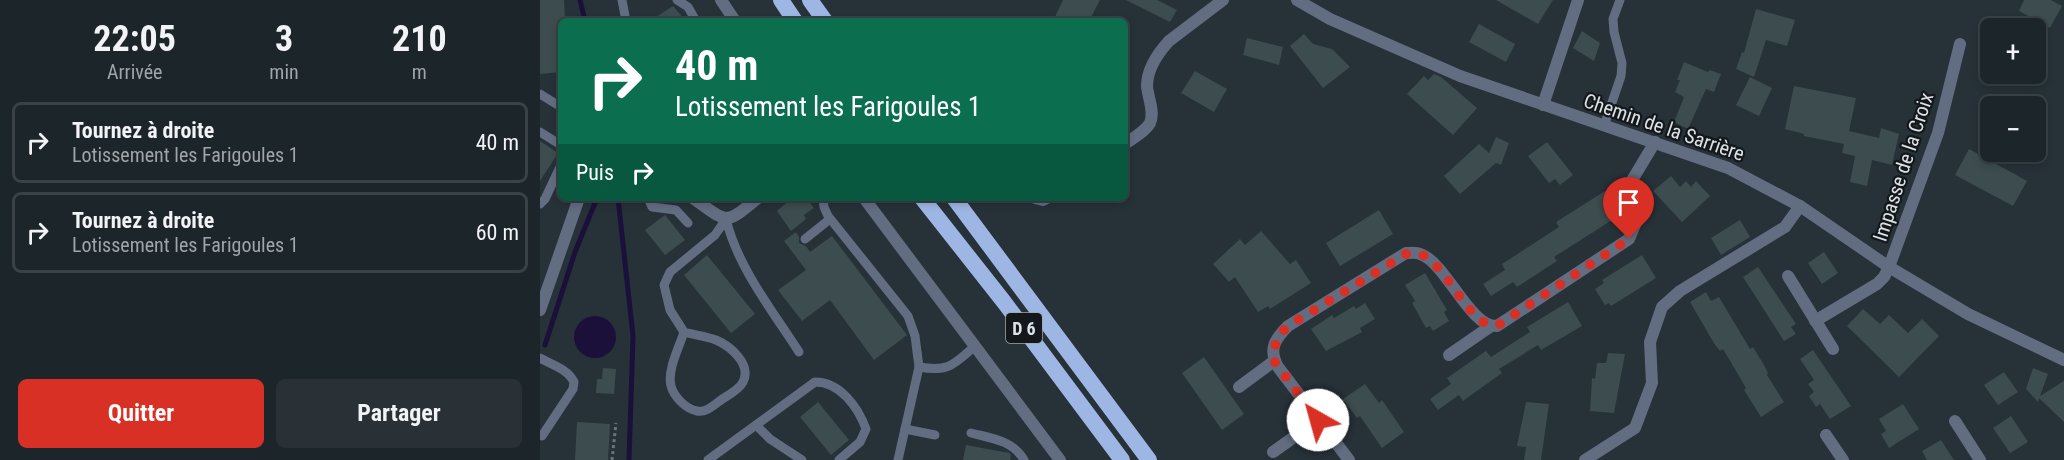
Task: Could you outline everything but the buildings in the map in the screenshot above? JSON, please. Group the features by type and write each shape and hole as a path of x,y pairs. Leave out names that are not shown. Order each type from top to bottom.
{"highway":[{"path":"768,0 780,18"},
{"path":"781,0 793,18"},
{"path":"810,0 823,18"},
{"path":"912,201 1004,302"},
{"name":"D 6","path":"924,201 1004,302 1122,460"},
{"name":"D 6","path":"956,201 1149,460"}],"street":[{"path":"721,0 733,18"},
{"path":"1128,142 1146,129 1152,118 1147,86 1148,76 1163,48 1223,0"},
{"path":"1543,105 1578,0"},
{"name":"Chemin de la Sarrière","path":"1303,2 1356,31 1450,71 1728,168 1800,206 1889,267 1968,314 2064,360"},
{"name":"Impasse de la Croix","path":"1889,267 1938,133 1960,44"},
{"path":"1349,460 1274,361 1276,338 1288,326 1406,254 1420,253 1433,262 1467,306 1486,324 1497,326 1629,239 1636,220 1631,182 1655,141"},
{"path":"540,310 578,201"},
{"path":"697,201 716,215 726,219 734,217 754,201"},
{"path":"866,201 1060,460"},
{"path":"1585,460 1635,428 1652,383 1650,342 1662,307 1680,291 1785,227 1800,206"},
{"path":"1815,321 1877,284 1889,267"},
{"path":"1788,276 1833,349"},
{"path":"1449,355 1491,326"},
{"path":"1239,387 1274,361"},
{"path":"1274,452 1318,420"},
{"path":"1955,421 1980,460"},
{"path":"1826,435 1843,460"}],"lane":[{"path":"622,0 625,18"},
{"path":"678,0 687,7 694,18"},
{"path":"1604,126 1621,76 1622,63 1613,19 1620,0"},
{"path":"540,94 558,105"},
{"path":"540,132 558,143"},
{"path":"540,204 545,199 558,171"},
{"path":"649,201 652,207 676,210 688,223"},
{"path":"823,201 830,219 908,316 915,336 919,367 898,460"},
{"path":"684,332 671,373 671,385 676,396 687,407 698,412 708,410 743,382 745,373 743,363 732,349 716,340 684,332 670,310 664,285 670,272 715,235 726,219"},
{"path":"726,219 730,236 748,272 799,352"},
{"path":"805,239 830,219"},
{"path":"919,367 937,370 949,367 975,346"},
{"path":"540,358 571,375 574,382 573,389 543,436"},
{"path":"708,460 815,382 833,385 842,391 862,419 866,429 860,442 839,460"},
{"path":"756,424 770,439 802,460"},
{"path":"905,429 935,435"},
{"path":"971,433 1011,444 1024,460"}],"path":[{"path":"612,460 616,423"}],"shaded area":[{"path":"595,316 610,322 616,337 610,352 595,358 580,352 574,337 580,322"}],"waterway":[{"path":"580,0 584,18"},
{"path":"545,345 575,252 596,201"},
{"path":"618,201 633,336 629,460"}],"route":[{"path":"1318,420 1274,361 1276,338 1288,326 1406,254 1420,253 1433,262 1467,306 1486,324 1497,326 1629,239"}]}
